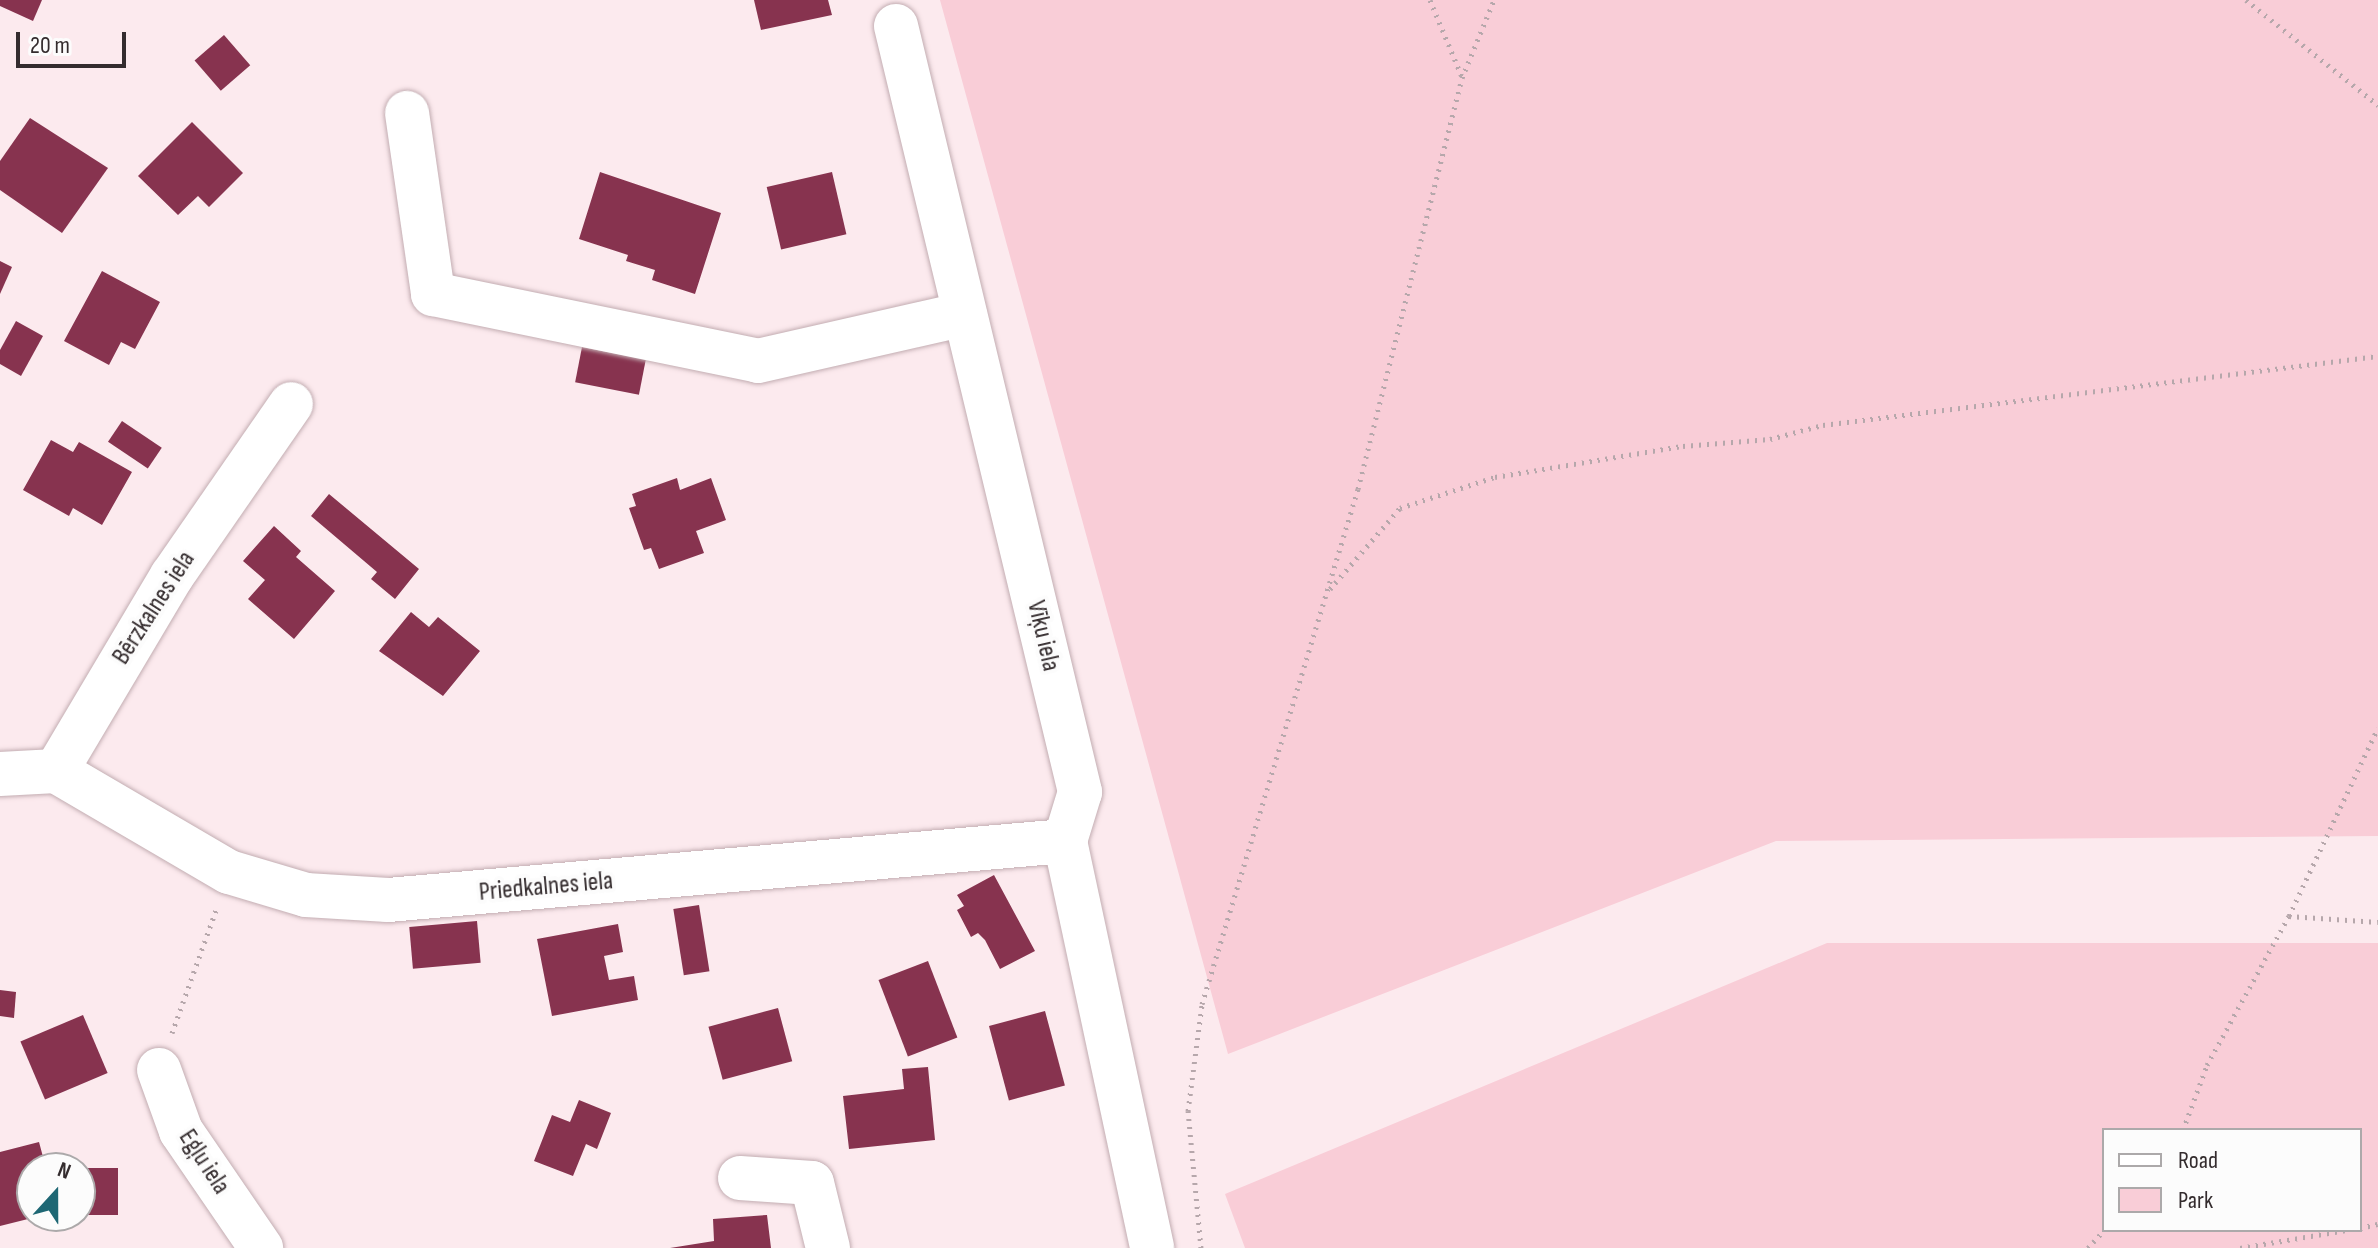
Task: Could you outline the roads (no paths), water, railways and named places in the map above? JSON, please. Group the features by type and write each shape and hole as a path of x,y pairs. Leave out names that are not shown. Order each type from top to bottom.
{"street":[{"name":"Vīķu iela","path":"896,26 1080,792 1065,841 1152,1248"},
{"path":"407,113 433,294 758,361 965,314"},
{"name":"Bērzkalnes iela","path":"56,771 172,576 291,404"},
{"path":"0,774 56,771"},
{"name":"Priedkalnes iela","path":"56,771 229,872 306,895 388,900 1065,841"},
{"name":"Egļu iela","path":"159,1070 181,1131 261,1248"},
{"path":"740,1178 812,1183 828,1248"}]}
